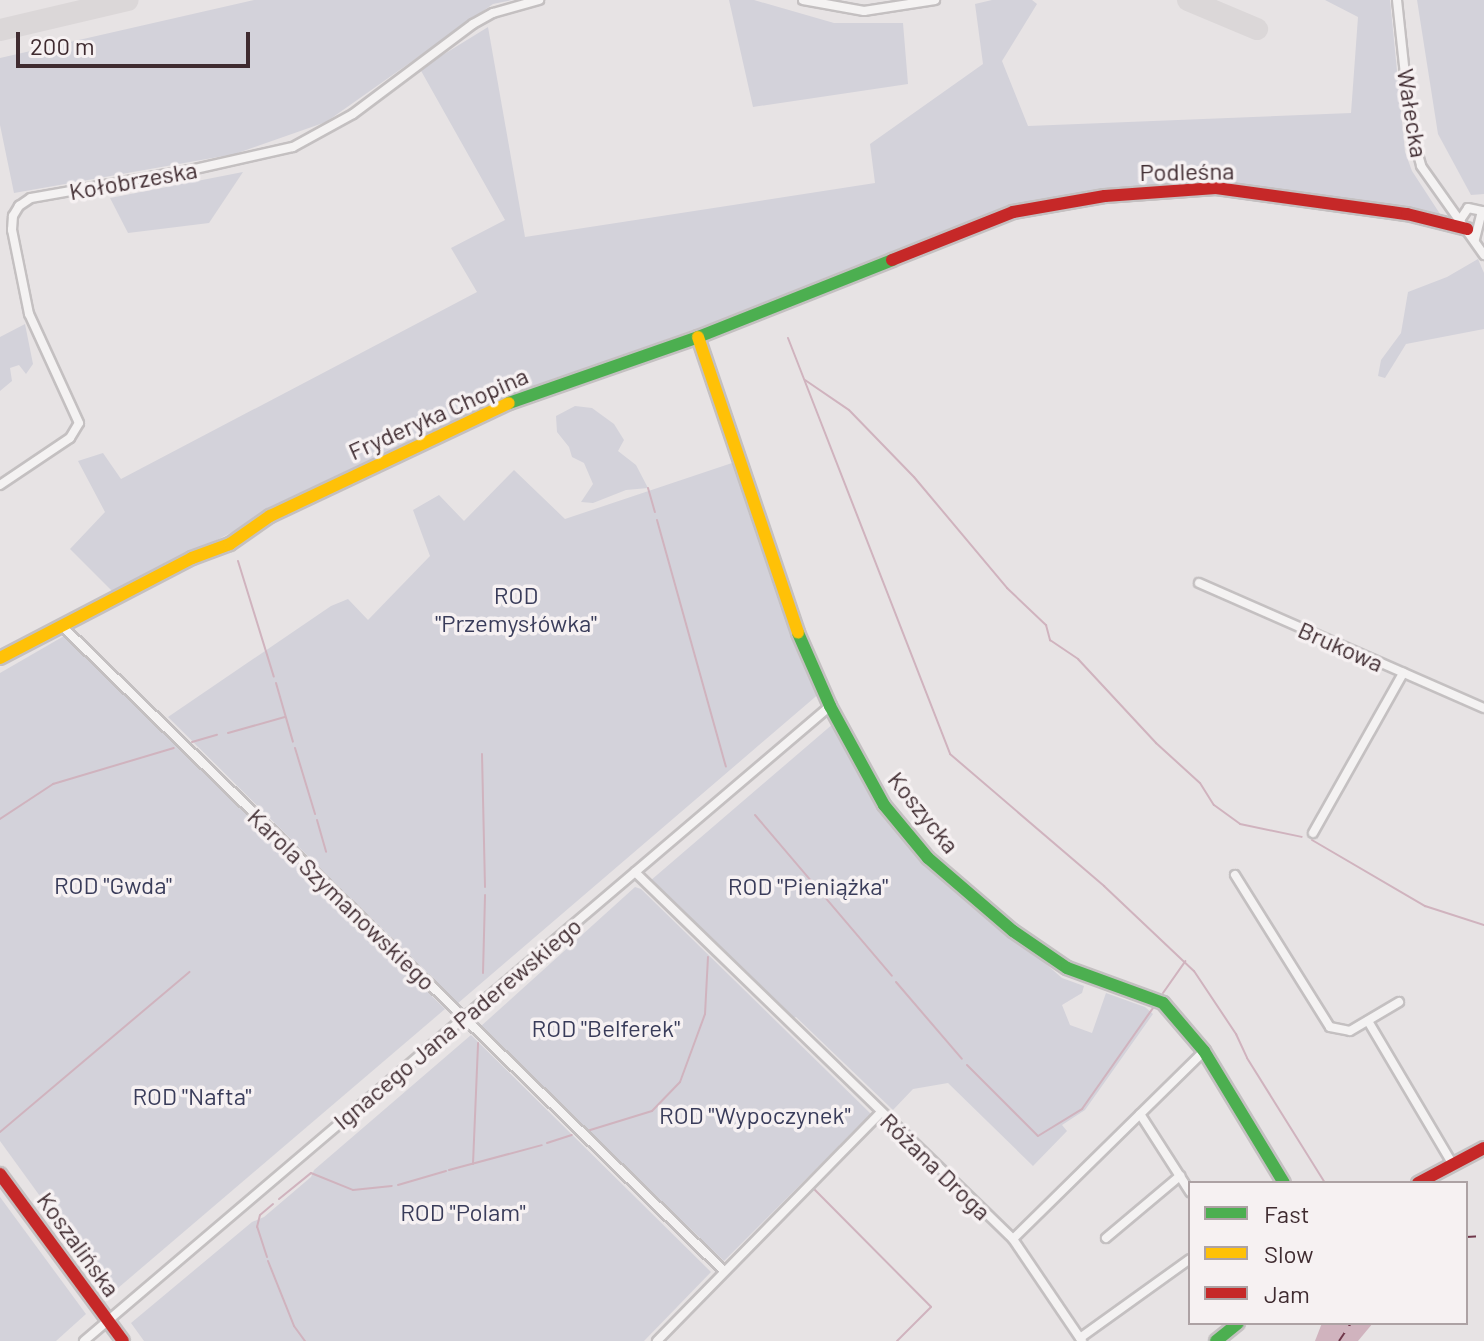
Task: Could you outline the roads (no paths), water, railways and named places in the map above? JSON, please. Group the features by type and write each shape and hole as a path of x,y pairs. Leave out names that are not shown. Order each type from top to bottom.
{"street":[{"name":"Kołobrzeska","path":"0,485 70,438 79,423 29,314 12,230 13,216 19,206 31,198 195,169 293,147 353,114 473,24 493,13 539,0"},
{"path":"803,0 853,11 881,11 935,0"},
{"name":"Wałecka","path":"1397,0 1411,130 1421,166 1484,255"},
{"name":"Podleśna","path":"913,251 1013,212 1105,196 1216,188 1407,214 1468,229"},
{"name":"Fryderyka Chopina","path":"0,658 192,558 230,544 270,516 465,421 531,394 698,337 913,251"},
{"name":"Koszycka","path":"698,337 776,572 830,706 884,805 928,858 1013,931 1067,968 1163,1003 1204,1051 1283,1181"},
{"name":"Brukowa","path":"1199,583 1484,708"},
{"name":"Karola Szymanowskiego","path":"63,627 724,1271"},
{"path":"1313,833 1403,673"},
{"name":"Ignacego Jana Paderewskiego","path":"84,1341 830,706"},
{"name":"Różana Droga","path":"635,872 1013,1239 1081,1339"},
{"path":"1235,875 1330,1027 1350,1031 1399,1002"},
{"path":"1368,1021 1453,1165"},
{"path":"1013,1239 1204,1051"},
{"path":"657,1341 880,1113"},
{"path":"1140,1114 1188,1189"},
{"path":"1422,1181 1484,1148"},
{"name":"Koszalińska","path":"0,1174 123,1341"},
{"path":"1106,1238 1180,1176"},
{"path":"1081,1339 1188,1260"},
{"path":"1216,1341 1236,1325"}],"waterway":[{"path":"788,338 950,754 1104,886 1194,971 1236,1034 1247,1058 1324,1181"},
{"path":"805,380 849,410 914,477 1007,588 1046,625 1050,640 1078,659 1156,743 1200,783 1214,805 1240,824 1302,837"},
{"path":"648,488 655,512"},
{"path":"657,520 726,767"},
{"path":"238,561 274,677"},
{"path":"276,683 293,742"},
{"path":"228,733 285,717"},
{"path":"192,742 217,735"},
{"path":"0,819 53,784 174,748"},
{"path":"295,748 315,814"},
{"path":"482,754 485,887"},
{"path":"755,815 892,976"},
{"path":"317,820 326,852"},
{"path":"1312,840 1425,906 1484,925"},
{"path":"483,973 485,895"},
{"path":"587,1131 652,1111 680,1082 705,1014 708,957"},
{"path":"1163,993 1185,961"},
{"path":"0,1132 189,972"},
{"path":"896,982 962,1059"},
{"path":"967,1065 1038,1136 1082,1109 1155,1005"},
{"path":"473,1164 478,1043"},
{"path":"547,1143 572,1135"},
{"path":"449,1170 542,1145"},
{"path":"398,1185 446,1171"},
{"path":"279,1199 311,1173 353,1190 392,1186"},
{"path":"814,1189 931,1307 897,1341"},
{"path":"267,1257 257,1227 260,1215 273,1204"},
{"path":"268,1261 294,1326 305,1341"}],"park label":[{"name":"ROD \"Przemysłówka\"","path":"516,609"},
{"name":"ROD \"Gwda\"","path":"113,885"},
{"name":"ROD \"Pieniążka\"","path":"808,886"},
{"name":"ROD \"Belferek\"","path":"606,1028"},
{"name":"ROD \"Nafta\"","path":"192,1096"},
{"name":"ROD \"Wypoczynek\"","path":"755,1115"},
{"name":"ROD \"Polam\"","path":"463,1212"}]}
